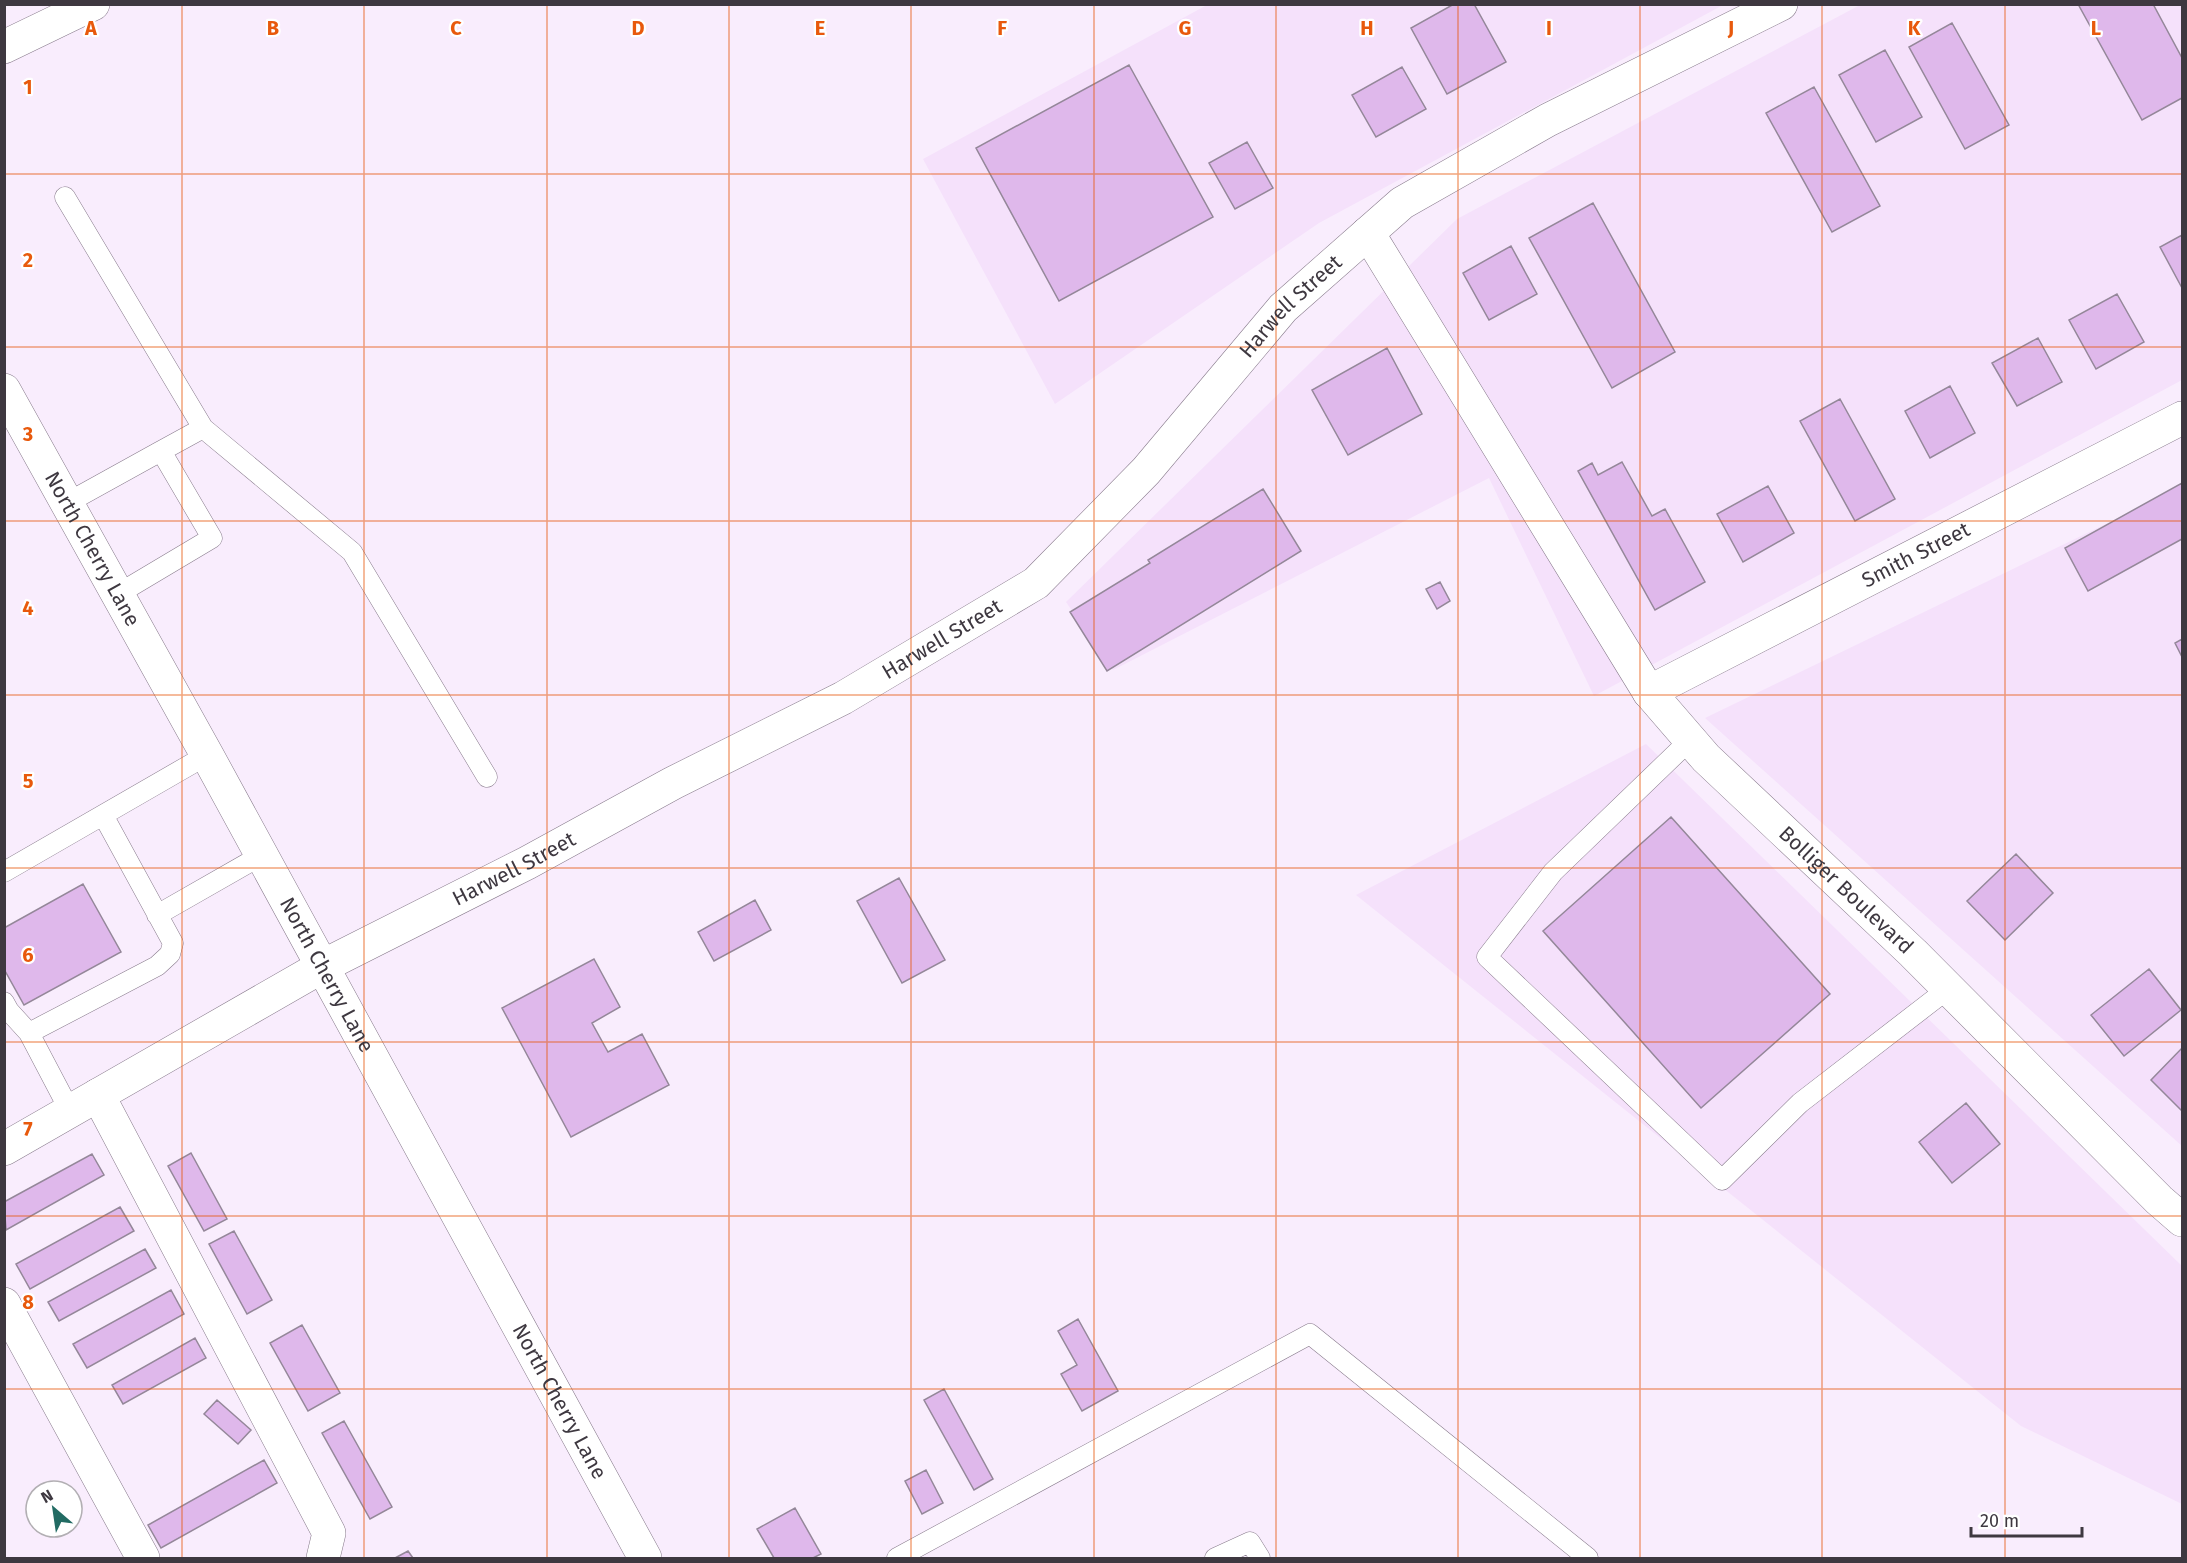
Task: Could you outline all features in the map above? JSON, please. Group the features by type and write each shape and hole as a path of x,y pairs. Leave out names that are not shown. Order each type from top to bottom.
{"street":[{"path":"4,47 93,4"},
{"name":"Harwell Street","path":"4,1149 323,966 527,863 673,783 843,698 1036,583 1146,471 1283,308 1402,203 1548,120 1781,4"},
{"name":"Bolliger Boulevard","path":"1368,233 1649,692 1706,758 1913,953 2159,1200 2182,1220"},
{"name":"North Cherry Lane","path":"4,390 323,966 645,1558"},
{"name":"Smith Street","path":"1649,692 2182,418"},
{"path":"98,1095 329,1533 323,1558"},
{"path":"4,1304 143,1558"}],"lane":[{"path":"64,196 203,428 352,552 487,777"},
{"path":"67,503 203,428"},
{"path":"118,594 212,538 161,451"},
{"path":"1690,740 1553,873 1487,957 1722,1180 1800,1103 1948,988"},
{"path":"4,872 207,755"},
{"path":"29,1033 157,966 170,954 173,943 103,815"},
{"path":"157,915 262,855"},
{"path":"4,1002 29,1033 70,1111"},
{"path":"897,1558 1310,1334 1588,1558"},
{"path":"1215,1558 1250,1542 1260,1558"}],"shaded area":[{"path":"1207,5 1723,5 1319,223 1055,404 923,159"},
{"path":"1860,5 2182,5 2182,380 1594,696 1489,478 1113,670 1066,602 1457,219"},
{"path":"2182,487 2182,1146 1705,718"},
{"path":"1646,744 2182,1266 2182,1504 2021,1426 1356,895"}],"building":[{"path":"1454,4 1474,4 1506,62 1447,94 1411,28"},
{"path":"2078,4 2153,4 2182,58 2182,98 2142,120"},
{"path":"1952,23 2009,125 1965,149 1909,47"},
{"path":"1885,50 1922,117 1876,142 1839,75"},
{"path":"1129,65 1213,217 1059,301 976,148"},
{"path":"1402,67 1426,109 1376,137 1352,95"},
{"path":"1814,87 1880,206 1832,232 1766,113"},
{"path":"1247,142 1273,188 1235,209 1209,163"},
{"path":"1593,203 1675,352 1612,388 1529,238"},
{"path":"2182,235 2182,288 2160,247"},
{"path":"1511,246 1537,294 1489,320 1463,273"},
{"path":"2117,294 2144,342 2096,369 2069,320"},
{"path":"2038,338 2062,382 2017,406 1992,363"},
{"path":"1387,348 1422,414 1348,455 1312,390"},
{"path":"1950,386 1975,433 1930,458 1905,411"},
{"path":"1840,399 1895,499 1855,521 1800,421"},
{"path":"1622,462 1652,516 1665,509 1705,582 1655,610 1578,471 1592,463 1598,475"},
{"path":"2182,483 2182,539 2088,591 2065,548"},
{"path":"1768,486 1794,533 1743,562 1717,514"},
{"path":"1263,489 1301,551 1107,671 1070,612 1150,563 1148,560"},
{"path":"1440,582 1450,601 1437,609 1426,589"},
{"path":"2182,639 2182,657 2175,643"},
{"path":"1671,817 1830,994 1701,1108 1543,931"},
{"path":"2016,854 2053,893 2005,940 1967,901"},
{"path":"899,878 945,960 902,983 857,901"},
{"path":"83,884 121,952 24,1005 4,969 4,928"},
{"path":"755,900 771,930 714,961 698,932"},
{"path":"594,959 620,1007 592,1023 608,1052 642,1034 669,1085 571,1137 502,1008"},
{"path":"2149,969 2181,1010 2124,1056 2091,1015"},
{"path":"2182,1048 2182,1111 2151,1080"},
{"path":"1966,1103 2000,1144 1952,1183 1919,1142"},
{"path":"191,1153 227,1219 204,1231 168,1166"},
{"path":"92,1154 104,1175 6,1230 4,1202"},
{"path":"120,1207 134,1231 30,1289 16,1264"},
{"path":"234,1231 272,1300 247,1314 209,1244"},
{"path":"145,1249 156,1268 59,1321 48,1302"},
{"path":"171,1290 184,1314 87,1368 73,1344"},
{"path":"1078,1319 1118,1391 1082,1411 1061,1374 1077,1365 1058,1331"},
{"path":"302,1325 340,1393 308,1411 270,1343"},
{"path":"195,1338 206,1358 123,1404 112,1385"},
{"path":"944,1389 993,1479 974,1490 924,1400"},
{"path":"217,1400 251,1430 238,1444 204,1414"},
{"path":"344,1421 392,1507 370,1519 322,1433"},
{"path":"264,1460 277,1483 161,1548 148,1525"},
{"path":"926,1470 943,1503 922,1514 905,1481"},
{"path":"795,1508 821,1554 813,1558 774,1558 757,1529"},
{"path":"408,1551 413,1558 395,1558"}]}
